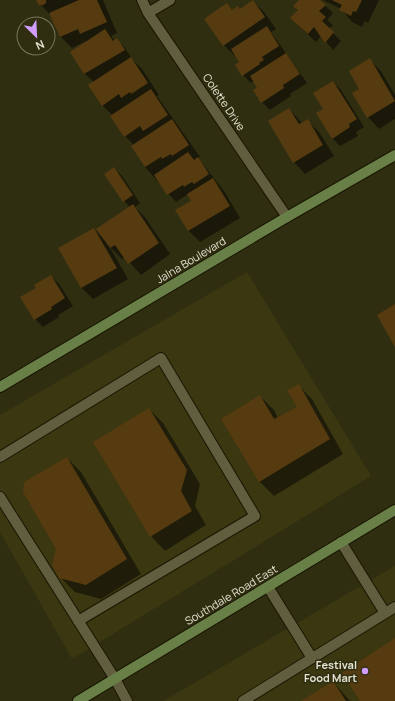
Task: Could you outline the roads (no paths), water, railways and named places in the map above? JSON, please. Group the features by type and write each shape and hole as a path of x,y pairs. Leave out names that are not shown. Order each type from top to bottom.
{"street":[{"name":"Colette Drive","path":"142,0 148,13 287,217"},
{"path":"148,13 170,0"},
{"name":"Jalna Boulevard","path":"0,387 287,217 395,155"},
{"path":"0,457 161,358 255,516 78,621"},
{"path":"0,497 115,679 127,701"},
{"name":"Southdale Road East","path":"78,701 395,510"},
{"path":"341,542 385,613"},
{"path":"268,587 312,658"},
{"path":"243,701 395,608"}],"place":[{"name":"Festival Food Mart","path":"365,671"}]}
